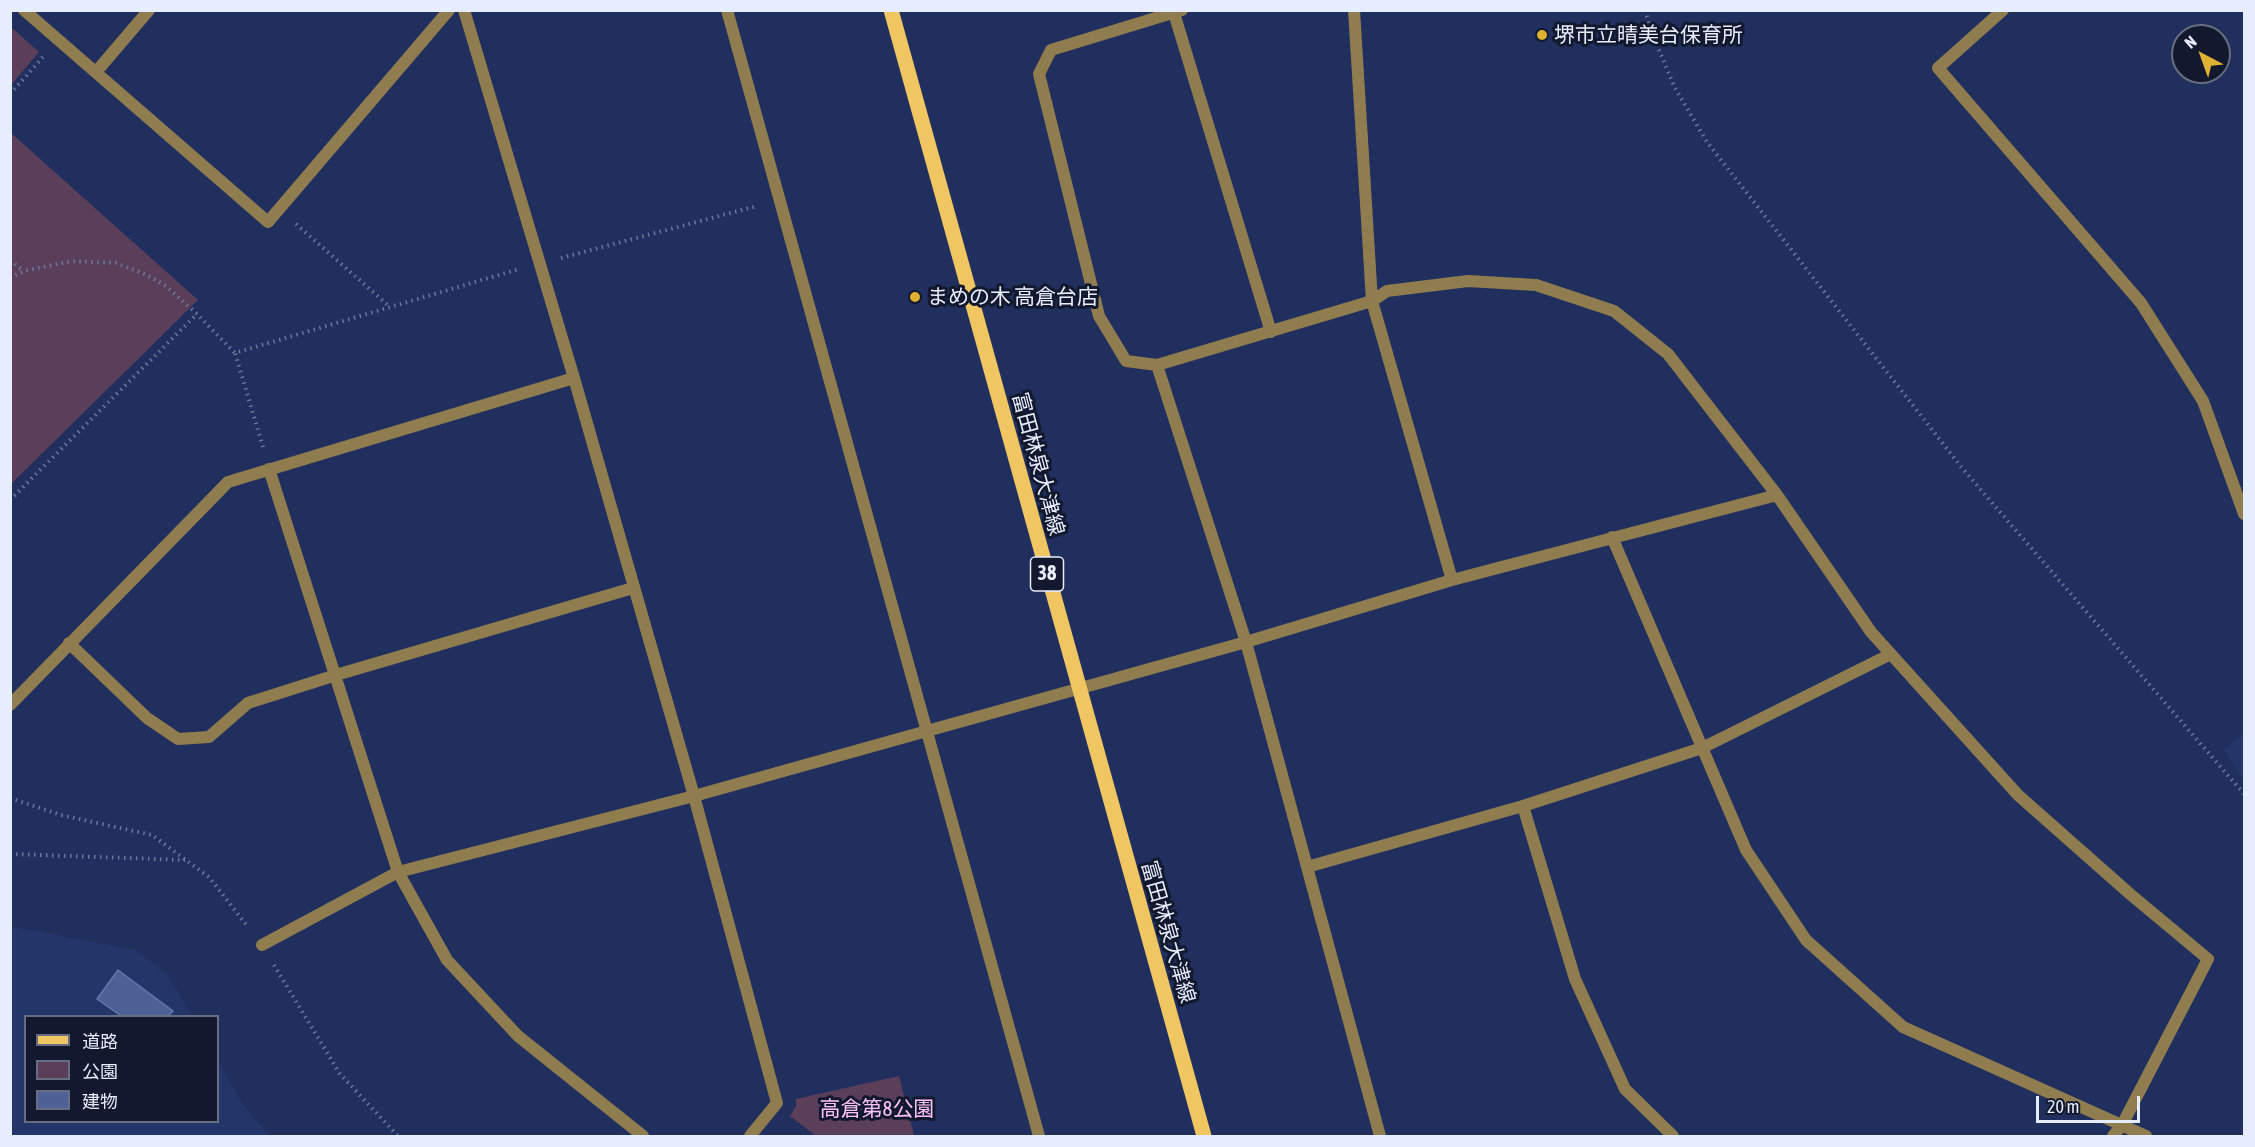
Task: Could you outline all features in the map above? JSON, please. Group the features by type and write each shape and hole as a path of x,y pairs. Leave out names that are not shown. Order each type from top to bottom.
{"main road":[{"name":"富田林泉大津線","path":"891,10 1204,1137"}],"street":[{"path":"24,10 268,222 449,10"},
{"path":"96,72 149,10"},
{"path":"464,10 574,378 694,796 777,1103 750,1137"},
{"path":"727,10 1039,1137"},
{"path":"1354,10 1372,301 1452,580"},
{"path":"2003,10 1938,68 2141,303 2203,401 2244,514"},
{"path":"1271,332 1178,12 1051,50 1039,74 1099,316 1126,361 1157,365 1271,332 1372,301 1387,291 1468,281 1536,285 1614,311 1668,354 1777,495 1871,632 2018,795 2208,959 2122,1125 2113,1137"},
{"path":"1157,365 1246,642 1380,1137"},
{"path":"10,705 228,482 574,378"},
{"path":"269,469 398,873 447,960 518,1035 643,1137"},
{"path":"262,945 398,873 694,796 1246,642 1452,580 1777,495"},
{"path":"1612,537 1746,850 1806,940 1903,1027 2146,1137"},
{"path":"69,643 147,718 178,739 210,737 249,703 336,675 633,588"},
{"path":"1306,867 1523,806 1702,748 1891,654"},
{"path":"1523,806 1575,979 1625,1089 1673,1137"}],"path":[{"path":"1645,10 1653,36 1675,88 1707,142 1962,468 2244,794"},
{"path":"10,94 58,40"},
{"path":"235,354 540,264 781,200"},
{"path":"279,209 390,307"},
{"path":"10,260 24,271"},
{"path":"10,278 24,271 72,261 116,264 145,274 166,286 198,314 235,354 269,469"},
{"path":"10,500 198,314"},
{"path":"10,798 61,815 152,836 209,877 262,945 340,1074 398,1137"},
{"path":"10,854 186,860"}],"shaded area":[{"path":"2244,732 2244,782 2224,750"},
{"path":"10,926 136,950 168,976 191,1015 24,1015 24,1123 219,1123 219,1063 243,1105 270,1136 11,1136"}],"green space":[{"path":"11,27 39,52 11,85"},
{"path":"11,133 198,300 11,484"},
{"name":"高倉第8公園","path":"899,1076 914,1136 816,1136 790,1116 796,1106 796,1099"}],"building":[{"path":"118,970 173,1011 169,1015 120,1015 97,999"}],"place":[{"name":"堺市立晴美台保育所","path":"1542,35"},
{"name":"まめの木 高倉台店","path":"915,297"}]}
